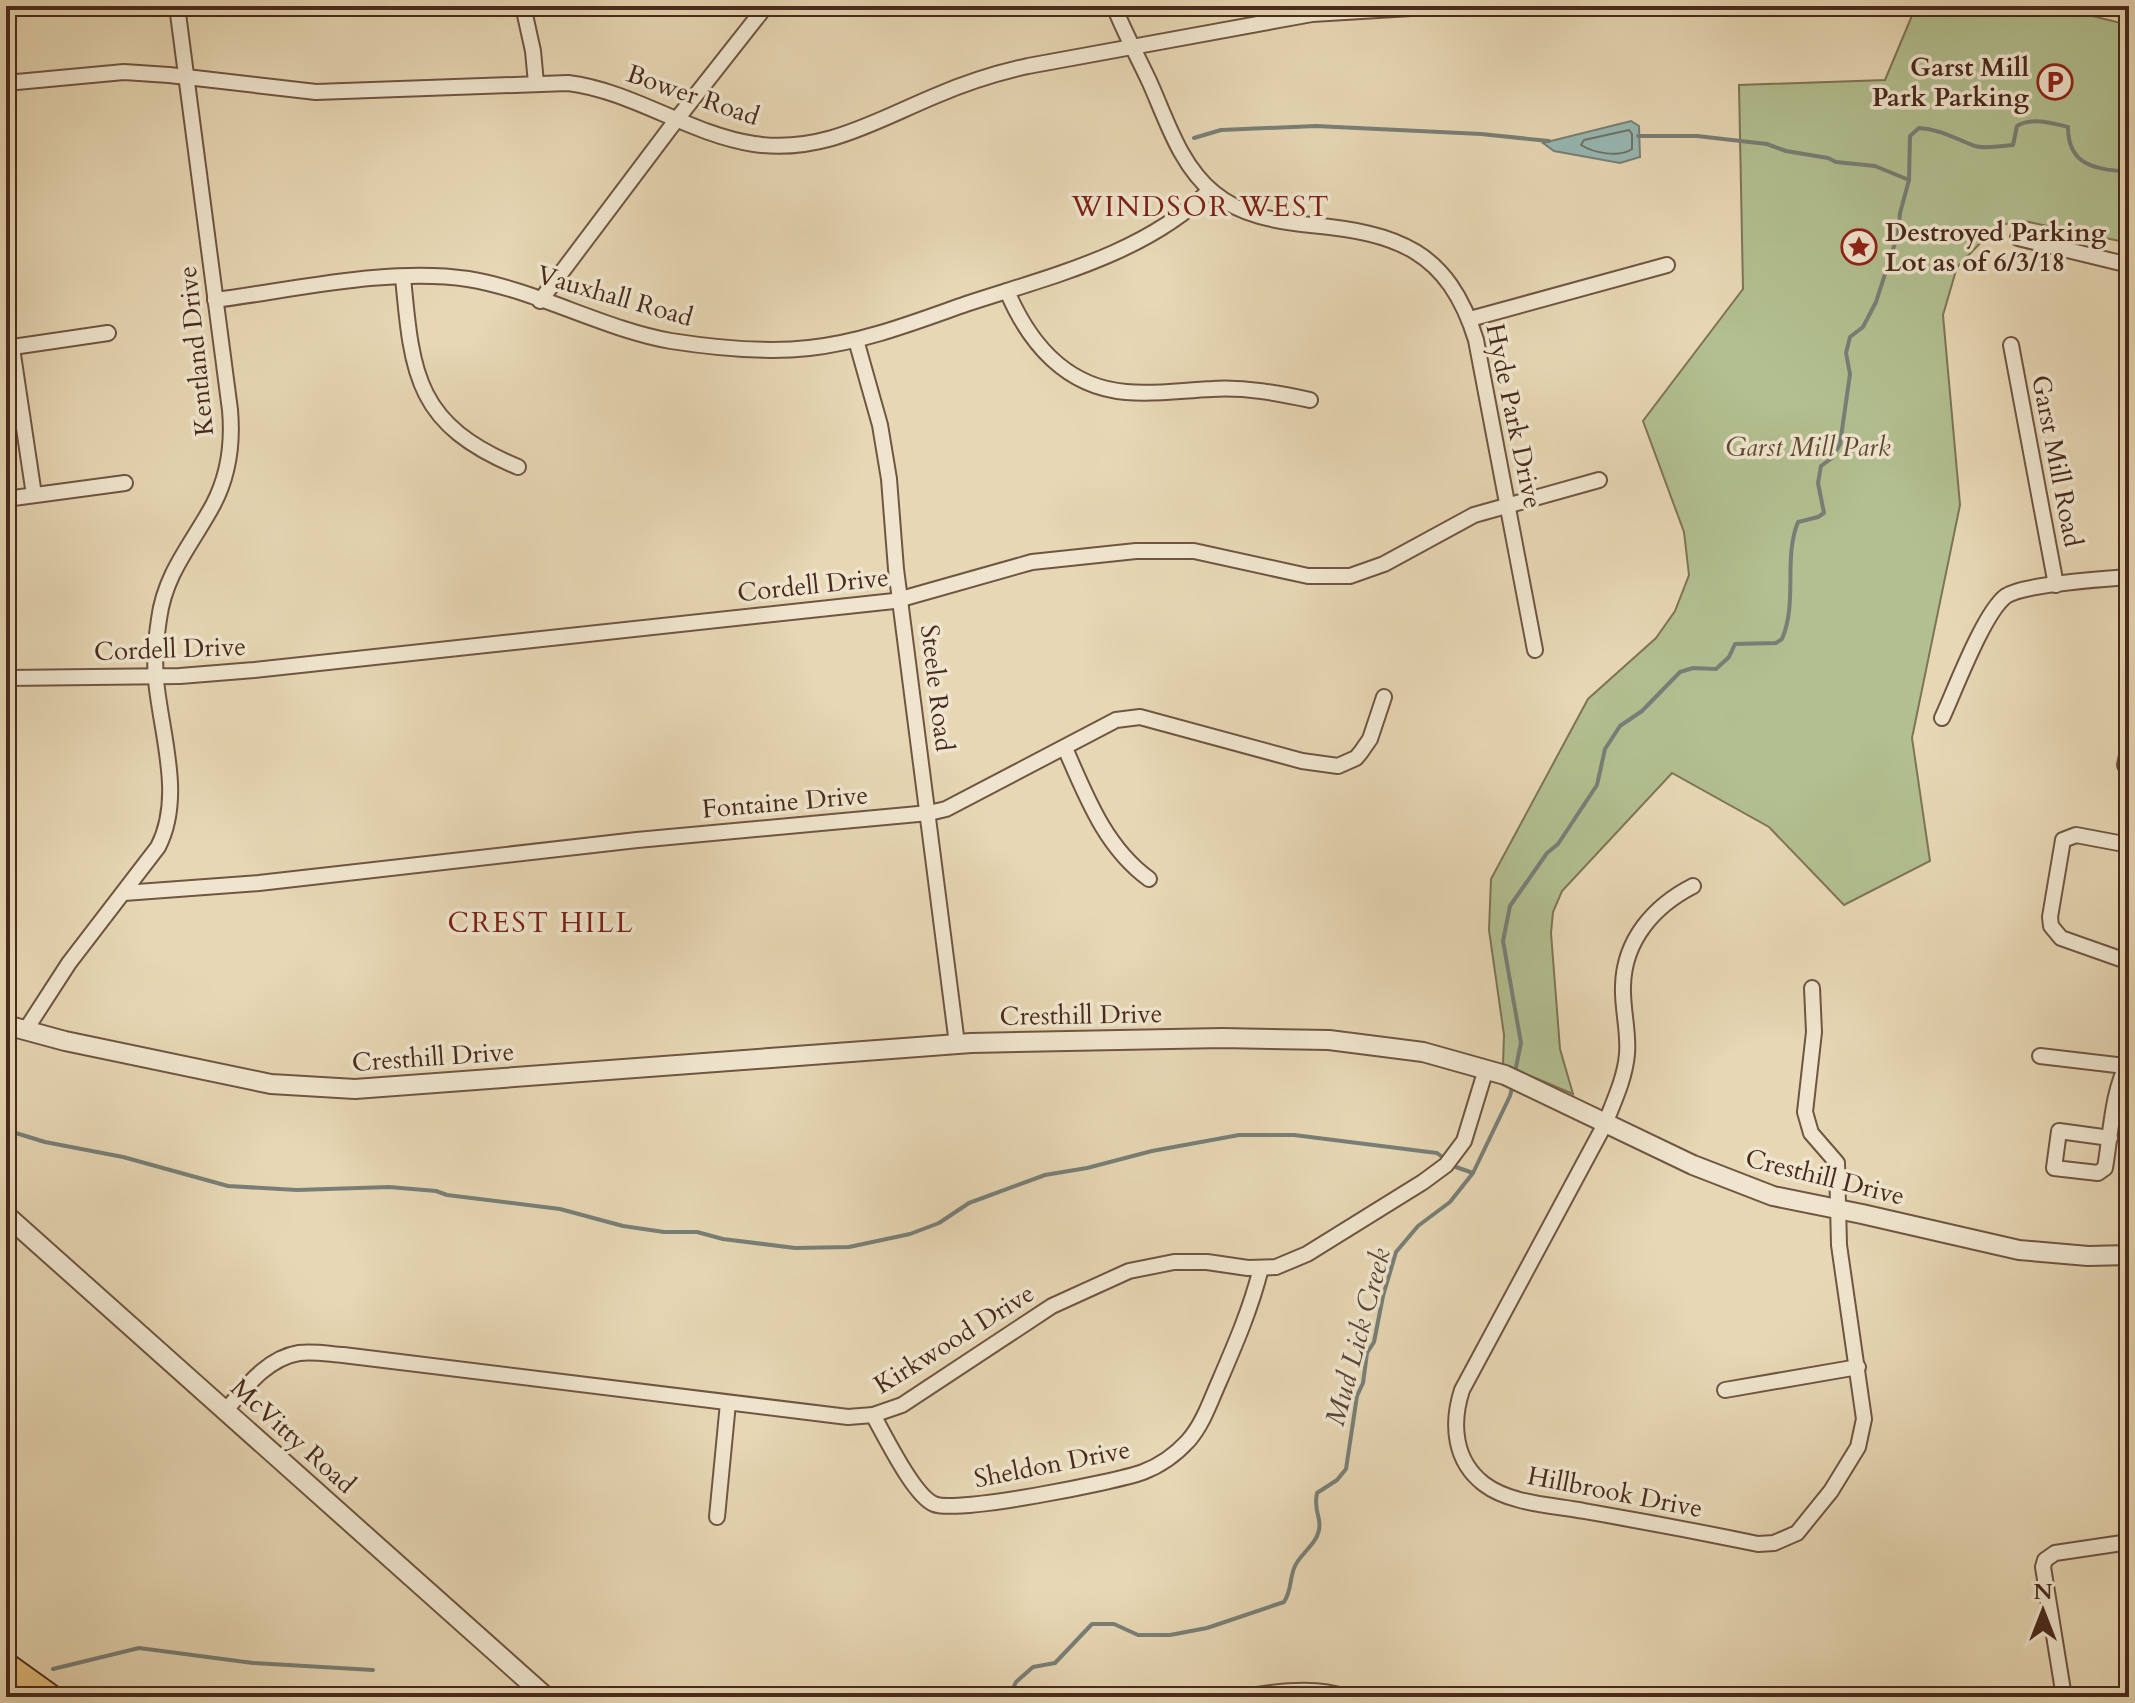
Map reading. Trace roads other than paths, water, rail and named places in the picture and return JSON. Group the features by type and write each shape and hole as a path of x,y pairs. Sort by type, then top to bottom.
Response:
{"main road":[{"path":"6,1664 52,1697"},
{"path":"6,1691 14,1697"}],"street":[{"name":"Kentland Drive","path":"25,1031 69,963 158,847 168,822 169,785 156,676 157,634 165,590 183,552 213,506 231,451 230,410 177,6"},
{"path":"523,6 536,83"},
{"path":"540,301 766,6"},
{"name":"Hyde Park Drive","path":"1114,6 1173,137 1210,190 1260,217 1357,229 1399,242 1437,268 1459,296 1476,340 1535,650"},
{"name":"Bower Road","path":"6,83 124,72 316,92 568,83 605,90 677,119 750,143 788,146 812,144 850,134 996,73 1312,14 1444,6"},
{"name":"Vauxhall Road","path":"215,300 403,277 469,279 666,340 705,346 782,349 856,340 1007,291 1139,242 1185,212 1210,190"},
{"path":"2018,238 2129,265"},
{"path":"1470,319 1667,265"},
{"path":"403,277 414,362 430,404 443,421 465,439 518,467"},
{"path":"1007,291 1016,312 1038,346 1067,372 1097,387 1127,392 1246,389 1310,400"},
{"path":"34,495 9,348 108,333"},
{"name":"Steele Road","path":"856,340 880,425 957,1044"},
{"name":"Garst Mill Road","path":"2011,345 2056,585"},
{"name":"Cordell Drive","path":"6,678 156,676 254,670 901,600 1032,562 1136,551 1194,551 1308,576 1350,576 1384,564 1474,515 1599,480"},
{"path":"6,499 125,483"},
{"name":"Garst Mill Road","path":"1942,718 1998,603 2015,591 2129,577"},
{"name":"Fontaine Drive","path":"124,893 259,883 651,838 929,813 946,809 1116,720 1140,717 1302,761 1338,766 1356,758 1370,739 1384,697"},
{"path":"2129,746 2125,765 2129,773"},
{"path":"1065,748 1113,844 1149,879"},
{"path":"2129,845 2076,835 2063,840 2050,917 2051,926 2061,938 2129,962"},
{"name":"Hillbrook Drive","path":"1693,886 1670,899 1649,918 1630,949 1623,986 1627,1054 1616,1097 1605,1124 1462,1390 1455,1417 1457,1442 1466,1463 1482,1483 1531,1502 1758,1544 1786,1539 1797,1533 1822,1502 1858,1447 1864,1419 1839,1245 1837,1163 1811,1133 1805,1112 1814,1032 1812,988"},
{"name":"Cresthill Drive","path":"6,1025 271,1084 355,1089 957,1044 1284,1038 1329,1040 1411,1050 1486,1069 1514,1079 1742,1186 1773,1196 2019,1250 2076,1256 2129,1255"},
{"path":"2040,1056 2127,1063 2118,1089 2110,1138"},
{"name":"Kirkwood Drive","path":"226,1410 245,1388 275,1362 286,1356 309,1353 848,1417 888,1411 912,1399 1052,1306 1129,1271 1174,1262 1276,1267 1307,1254 1446,1165 1464,1141 1486,1069"},
{"name":"McVitty Road","path":"6,1215 546,1697"},
{"name":"Sheldon Drive","path":"873,1415 920,1494 941,1507 1009,1499 1145,1471 1176,1452 1199,1426 1254,1296 1261,1268"},
{"path":"1725,1390 1858,1367"},
{"path":"717,1517 728,1403"},
{"path":"2064,1697 2043,1567 2045,1560 2055,1553 2129,1542"},
{"path":"1244,1697 1271,1692 1325,1693 1344,1697"}],"water":[{"path":"1631,121 1639,126 1640,157 1620,163 1554,151 1543,143"}],"waterway":[{"name":"Mud Lick Creek","path":"1515,1072 1521,1043 1503,941 1510,906 1547,853 1558,844 1597,785 1605,749 1620,726 1642,711 1680,672 1693,668 1716,669 1729,657 1735,644 1776,643 1782,639 1789,610 1794,536 1798,522 1824,513 1818,483 1821,466 1832,458 1840,444 1850,374 1846,353 1850,337 1863,327 1876,302 1898,234 1909,180 1910,136 1919,128 1941,132 1975,146 1999,147 2013,145 2017,126 2023,123 2049,123 2068,127 2073,150 2086,163 2129,172"},
{"path":"1194,138 1221,130 1316,126 1481,134 1549,141"},
{"path":"1638,136 1697,136 1767,144 1836,162 1875,166 1909,180"},
{"name":"Mud Lick Creek","path":"1009,1697 1016,1682 1033,1667 1055,1663 1092,1624 1114,1624 1138,1635 1170,1635 1207,1628 1284,1602 1295,1566 1319,1530 1317,1493 1337,1480 1346,1469 1357,1396 1396,1252 1418,1226 1450,1202 1473,1173 1513,1084"},
{"path":"6,1130 45,1142 123,1157 228,1186 297,1190 389,1187 436,1191 560,1209 623,1226 664,1232 697,1232 723,1239 795,1248 849,1247 910,1234 939,1223 969,1203 1045,1175 1239,1135 1294,1135 1437,1153 1441,1156"},
{"path":"1456,1167 1473,1173"},
{"path":"53,1669 139,1648 253,1663 373,1670"}],"place":[{"name":"Garst Mill Park Parking","path":"2055,82"},
{"name":"Destroyed Parking Lot as of 6/3/18","path":"1859,247"}],"district":[{"name":"WINDSOR WEST","path":"1201,207"},
{"name":"CREST HILL","path":"541,923"}],"park label":[{"name":"Garst Mill Park","path":"1808,447"}]}
